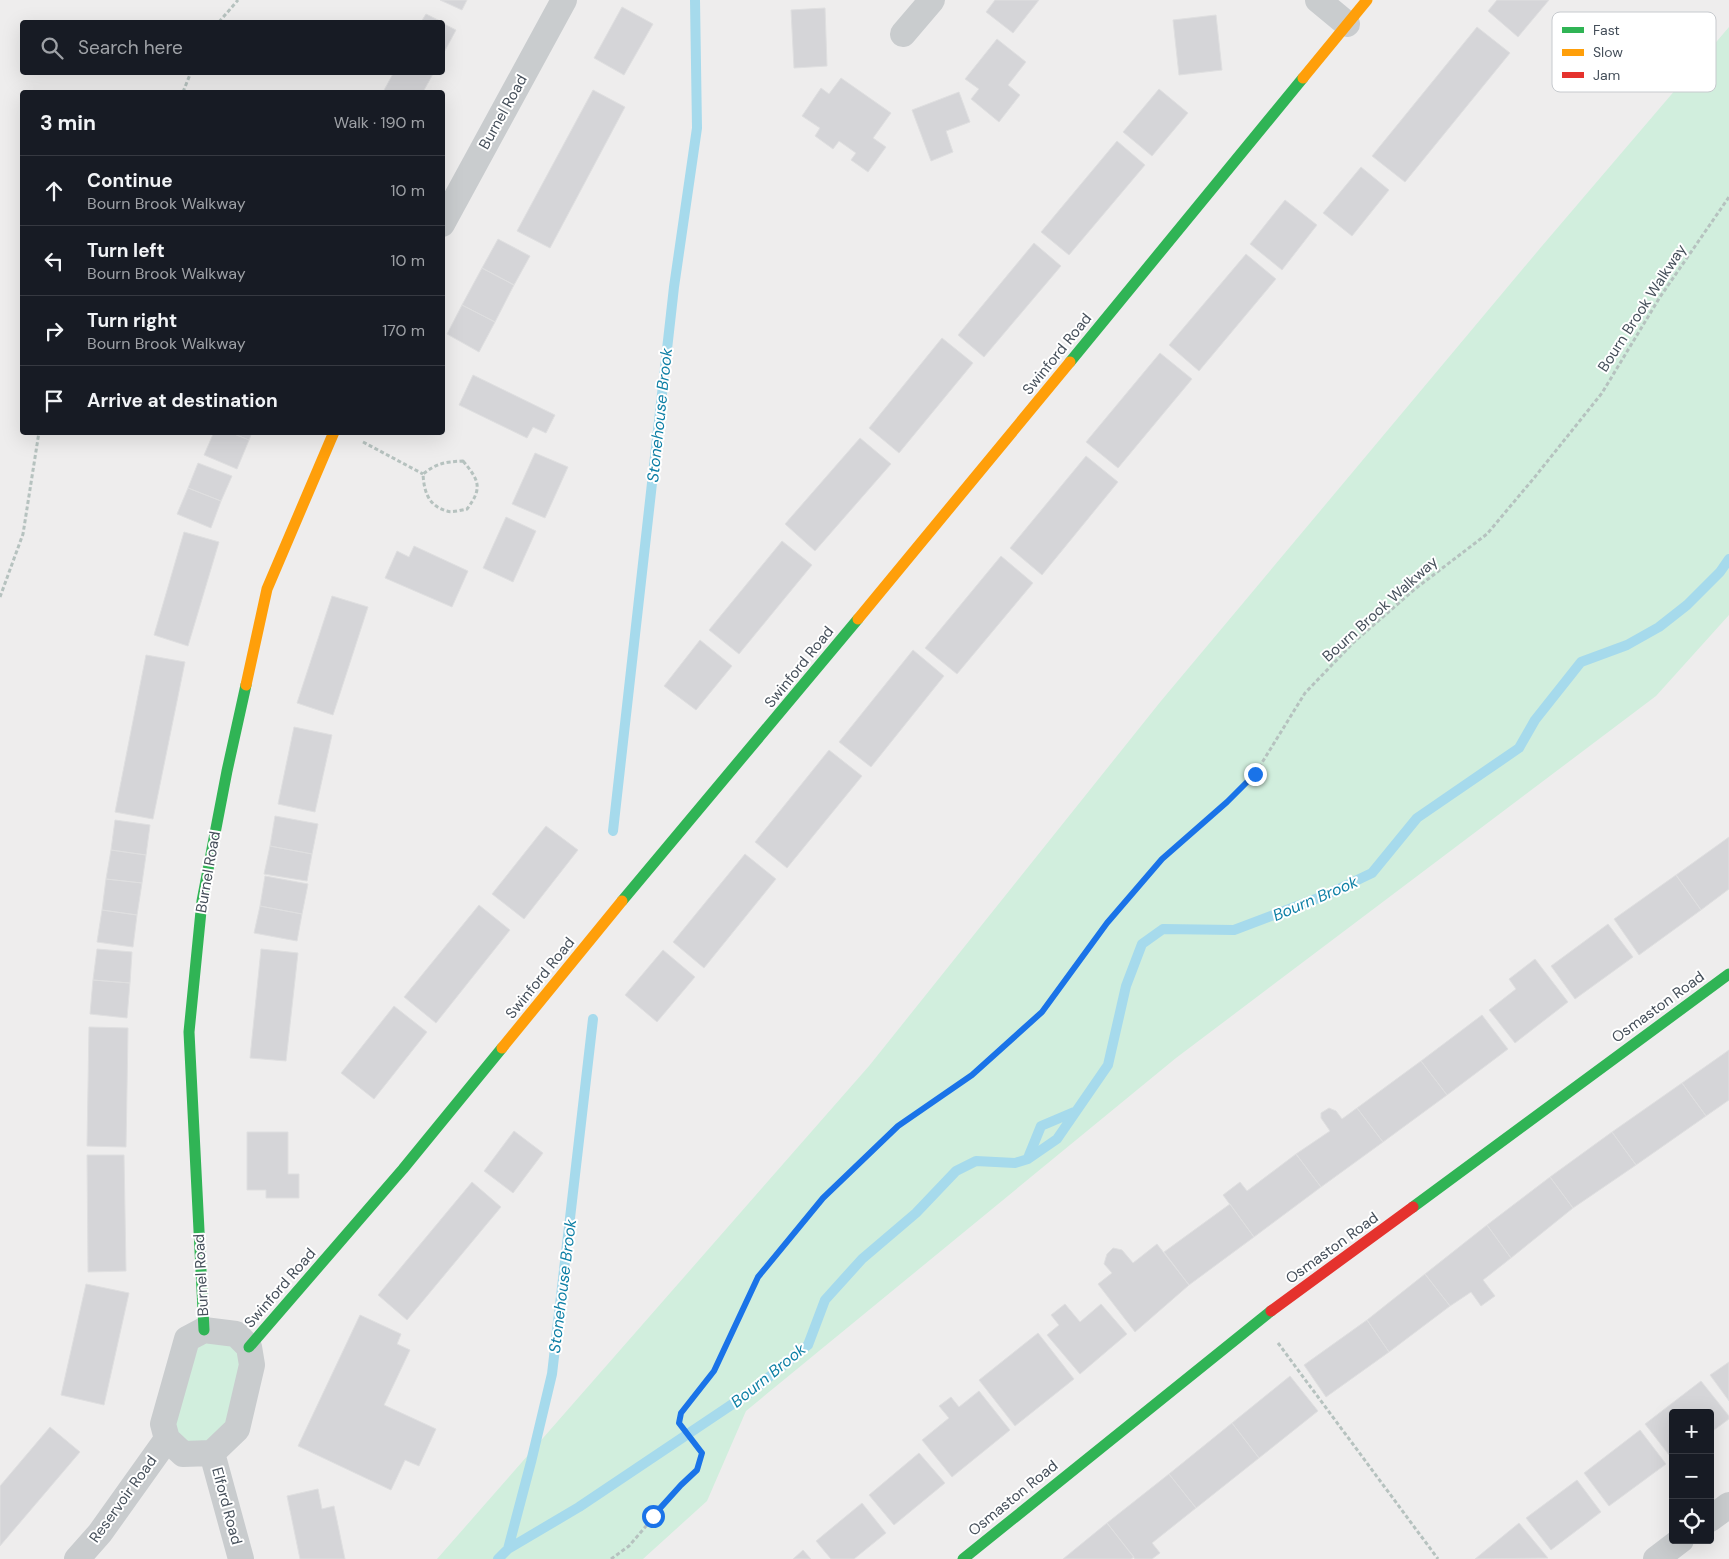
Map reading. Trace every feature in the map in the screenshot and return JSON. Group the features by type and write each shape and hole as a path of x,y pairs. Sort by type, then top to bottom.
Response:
{"street":[{"name":"Burnel Road","path":"445,218 564,0"},
{"path":"904,34 932,0"},
{"path":"1318,0 1347,24"},
{"name":"Swinford Road","path":"249,1347 403,1169 1367,0"},
{"name":"Burnel Road","path":"204,1330 189,1032 202,901 227,771 267,589 333,435"},
{"name":"Osmaston Road","path":"963,1559 1260,1319 1729,974"},
{"path":"204,1330 236,1334 249,1347 252,1365 238,1429 212,1453 183,1454 167,1439 163,1424 187,1339 204,1330"},
{"name":"Reservoir Road","path":"77,1559 100,1533 167,1439"},
{"name":"Elford Road","path":"212,1453 241,1559"},
{"path":"1714,1515 1729,1504"},
{"path":"1656,1559 1676,1544"}],"path":[{"path":"221,20 238,0"},
{"path":"183,90 190,75"},
{"name":"Bourn Brook Walkway","path":"610,1559 629,1546 681,1485 697,1470 702,1453 679,1423 681,1413 714,1371 758,1277 823,1198 898,1126 972,1075 1042,1012 1107,923 1162,859 1227,802 1255,774 1305,693 1354,642 1415,588 1487,534 1602,393 1660,297 1729,197"},
{"path":"0,598 23,534 39,435"},
{"path":"362,442 423,474"},
{"path":"463,461 475,476 477,487 475,498 467,509 448,512 431,504 424,489 423,474 445,462 463,461"},
{"path":"1260,1319 1438,1559"}],"green space":[{"path":"1729,27 1729,615 1656,696 1176,1058 746,1411 707,1501 643,1559 437,1559 869,1066 1161,701 1673,92 1716,92 1716,42"},
{"path":"193,1341 235,1341 248,1364 231,1426 211,1449 171,1435"}],"building":[{"path":"440,0 467,0 462,10"},
{"path":"995,0 1039,0 1013,33 986,12"},
{"path":"1497,0 1549,0 1518,37 1488,11"},
{"path":"622,7 653,24 624,75 594,58"},
{"path":"825,8 827,66 794,68 791,10"},
{"path":"426,14 438,20 422,20"},
{"path":"1216,15 1222,70 1179,75 1173,20"},
{"path":"445,24 456,30 445,50"},
{"path":"1477,27 1510,53 1405,182 1372,156"},
{"path":"997,39 1026,62 1008,85 1020,95 999,122 971,99 979,89 965,79"},
{"path":"392,75 432,75 424,90 384,90"},
{"path":"841,78 891,113 873,138 886,147 868,172 851,160 856,153 839,141 833,149 815,136 820,128 802,116 821,88 829,94"},
{"path":"1159,89 1188,113 1152,156 1123,132"},
{"path":"593,90 625,107 550,248 517,231"},
{"path":"959,92 970,122 946,131 953,152 931,161 912,110"},
{"path":"1117,141 1145,165 1069,255 1041,232"},
{"path":"1361,167 1389,190 1352,236 1323,213"},
{"path":"1285,200 1317,225 1282,270 1250,244"},
{"path":"498,239 530,256 514,285 482,268"},
{"path":"1034,243 1061,266 984,357 958,335"},
{"path":"1246,254 1276,279 1199,371 1169,345"},
{"path":"482,268 514,285 495,322 462,305"},
{"path":"462,305 495,322 479,352 447,334"},
{"path":"942,338 973,363 899,453 869,428"},
{"path":"1160,353 1192,379 1118,468 1086,442"},
{"path":"473,375 555,415 546,433 533,427 527,438 459,405"},
{"path":"213,435 236,435 249,440 237,469 204,455"},
{"path":"236,435 251,435 249,440"},
{"path":"860,438 891,464 815,551 785,524"},
{"path":"535,453 568,467 545,518 512,504"},
{"path":"1086,456 1118,482 1042,575 1010,548"},
{"path":"198,463 232,476 221,501 188,488"},
{"path":"188,488 221,501 211,528 177,514"},
{"path":"506,517 536,531 513,582 483,568"},
{"path":"184,532 219,542 188,646 154,635"},
{"path":"782,541 812,565 739,654 709,630"},
{"path":"414,546 468,571 452,607 385,578 397,551 409,557"},
{"path":"1001,556 1033,583 957,674 925,648"},
{"path":"332,596 368,607 333,715 297,703"},
{"path":"700,640 732,666 696,710 664,686"},
{"path":"913,650 944,676 871,767 839,742"},
{"path":"146,655 185,662 153,819 115,812"},
{"path":"294,727 332,735 315,812 278,804"},
{"path":"829,750 862,776 787,868 755,842"},
{"path":"275,816 318,824 312,854 270,846"},
{"path":"115,820 150,825 146,855 111,850"},
{"path":"546,826 578,850 524,919 492,894"},
{"path":"1729,837 1729,889 1701,910 1676,875"},
{"path":"270,846 312,854 307,881 264,874"},
{"path":"111,850 146,855 142,883 106,879"},
{"path":"745,854 776,879 704,968 673,942"},
{"path":"1676,875 1701,910 1639,955 1614,919"},
{"path":"265,876 308,884 302,914 260,906"},
{"path":"106,879 142,883 137,915 102,910"},
{"path":"479,905 510,930 436,1023 404,997"},
{"path":"260,906 302,914 297,941 254,933"},
{"path":"102,910 137,915 133,947 97,942"},
{"path":"1608,924 1633,957 1575,999 1551,966"},
{"path":"97,949 132,952 130,983 93,980"},
{"path":"261,949 298,953 286,1061 250,1058"},
{"path":"663,950 695,977 657,1022 625,995"},
{"path":"1535,959 1568,1002 1515,1043 1489,1010 1516,989 1509,979"},
{"path":"93,980 130,983 127,1018 90,1014"},
{"path":"394,1006 427,1032 374,1099 341,1073"},
{"path":"1482,1015 1508,1049 1447,1095 1421,1061"},
{"path":"89,1027 128,1028 126,1147 87,1146"},
{"path":"1729,1050 1729,1100 1706,1116 1682,1083"},
{"path":"1421,1061 1447,1095 1383,1142 1357,1108"},
{"path":"1682,1083 1706,1116 1636,1165 1612,1132"},
{"path":"1329,1108 1336,1111 1342,1119 1357,1108 1383,1142 1321,1187 1296,1154 1330,1131 1321,1118 1321,1113"},
{"path":"514,1131 543,1153 513,1193 484,1171"},
{"path":"247,1132 288,1132 288,1174 299,1174 299,1198 266,1198 266,1190 247,1190"},
{"path":"1612,1132 1636,1165 1573,1208 1550,1177"},
{"path":"1296,1154 1321,1187 1254,1237 1223,1195 1240,1182 1247,1191"},
{"path":"87,1155 124,1155 126,1271 88,1272"},
{"path":"1550,1177 1573,1208 1511,1258 1487,1225"},
{"path":"472,1182 501,1207 407,1320 378,1295"},
{"path":"1230,1204 1254,1237 1189,1285 1164,1252"},
{"path":"1487,1225 1511,1258 1483,1280 1495,1296 1481,1306 1471,1292 1450,1306 1425,1274"},
{"path":"1157,1244 1189,1285 1135,1332 1098,1284 1112,1273 1104,1264 1107,1254 1113,1248 1122,1250 1133,1263"},
{"path":"1425,1274 1450,1306 1389,1352 1367,1320"},
{"path":"86,1284 129,1293 104,1405 61,1395"},
{"path":"1065,1304 1080,1322 1101,1304 1127,1334 1080,1374 1047,1335 1059,1325 1051,1315"},
{"path":"360,1315 401,1334 397,1344 410,1350 384,1405 436,1429 419,1466 405,1460 391,1490 298,1446"},
{"path":"1367,1320 1389,1352 1326,1397 1304,1365"},
{"path":"1038,1333 1074,1379 1015,1426 979,1380"},
{"path":"1729,1362 1729,1401 1710,1375"},
{"path":"1290,1376 1318,1411 1259,1458 1232,1423"},
{"path":"1701,1381 1729,1416 1729,1419 1714,1430 1714,1409 1669,1409 1669,1455 1645,1424"},
{"path":"979,1391 1010,1430 952,1477 922,1440 949,1418 939,1406 951,1397 959,1407"},
{"path":"1232,1423 1259,1458 1196,1508 1169,1474"},
{"path":"50,1427 80,1452 0,1546 0,1486"},
{"path":"1640,1430 1666,1464 1609,1506 1584,1473"},
{"path":"919,1453 945,1483 894,1525 869,1495"},
{"path":"1169,1474 1196,1508 1152,1543 1160,1553 1152,1559 1135,1559 1107,1523"},
{"path":"1577,1480 1601,1512 1551,1550 1526,1518"},
{"path":"318,1489 322,1509 334,1506 345,1559 300,1559 287,1496"},
{"path":"862,1503 886,1533 854,1559 831,1559 816,1541"},
{"path":"1107,1523 1134,1557 1131,1559 1063,1559"},
{"path":"1519,1523 1548,1558 1475,1559"},
{"path":"803,1550 811,1559 793,1559"}],"waterway":[{"name":"Stonehouse Brook","path":"613,831 674,287 697,128 695,0"},
{"name":"Bourn Brook","path":"498,1559 508,1549 579,1507 752,1391 808,1345 825,1300 862,1259 916,1213 956,1171 976,1161 1015,1163 1028,1159 1057,1139 1108,1065 1126,986 1142,944 1163,929 1234,930 1326,895 1372,873 1417,818 1519,748 1535,720 1581,662 1627,645 1659,627 1687,605 1720,572 1729,559"},
{"name":"Stonehouse Brook","path":"508,1549 552,1374 593,1019"},
{"name":"Bourn Brook","path":"1028,1158 1041,1126 1074,1112"}],"traffic: fast":[{"path":"1070,362 1303,78"},
{"path":"622,901 858,619"},
{"path":"204,1330 189,1032 202,901 246,685"},
{"path":"1413,1207 1729,974"},
{"path":"249,1347 403,1169 502,1048"},
{"path":"963,1559 1271,1311"}],"traffic: slow":[{"path":"1303,78 1367,0"},
{"path":"858,619 1070,362"},
{"path":"246,685 267,589 333,435"},
{"path":"502,1048 622,901"}],"traffic: jam":[{"path":"1271,1311 1413,1207"}],"route":[{"path":"653,1516 697,1470 702,1453 679,1423 681,1413 714,1371 758,1277 823,1198 898,1126 972,1075 1042,1012 1107,923 1162,859 1227,802 1255,774"}]}
